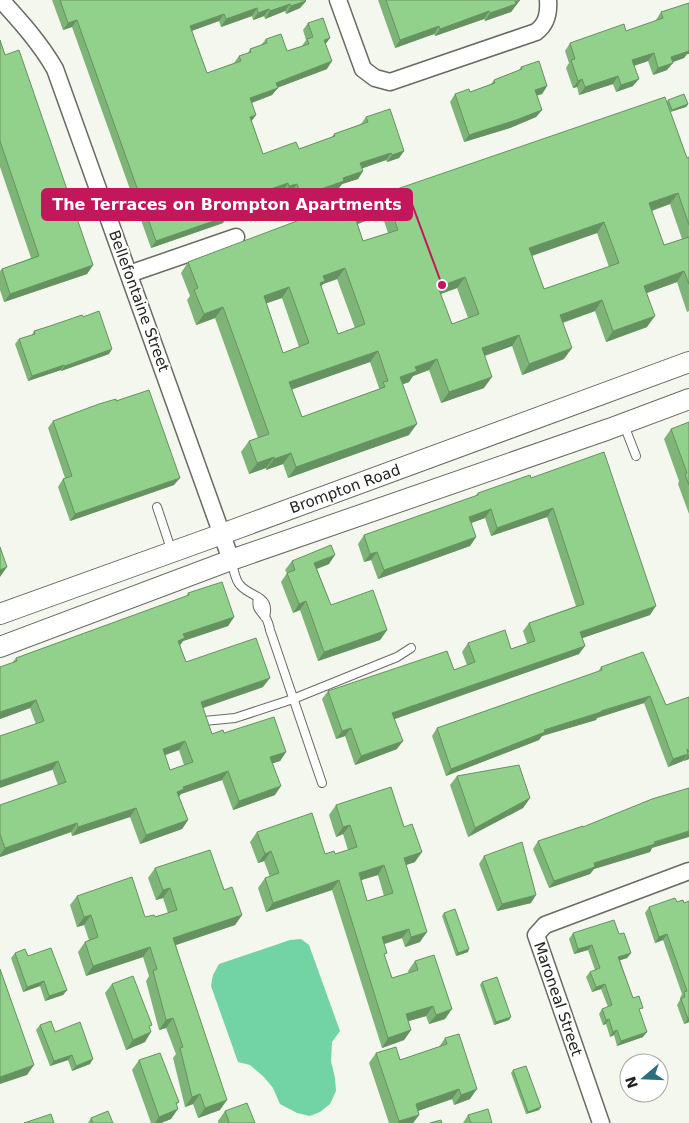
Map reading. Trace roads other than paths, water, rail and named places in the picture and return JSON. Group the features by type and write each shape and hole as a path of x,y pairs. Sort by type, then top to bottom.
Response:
{"street":[{"name":"Bellefontaine Street","path":"1,0 26,26 44,49 55,69 231,560"},
{"path":"338,0 360,63 368,74 390,82 536,32 541,29 548,15 548,0"},
{"path":"129,274 236,237"},
{"name":"Brompton Road","path":"0,614 689,362"},
{"name":"Brompton Road","path":"0,648 231,560 624,424 689,399"},
{"path":"528,422 540,453"},
{"name":"Maroneal Street","path":"601,1123 536,935 545,925 689,872"}],"lane":[{"path":"624,424 636,456"},
{"path":"157,507 172,552"},
{"path":"231,560 239,585 258,598 257,604 260,614 265,617 322,783"},
{"path":"204,721 235,718 293,699 397,657 411,648"}],"place":[{"name":"The Terraces on Brompton Apartments","path":"442,285"}]}
